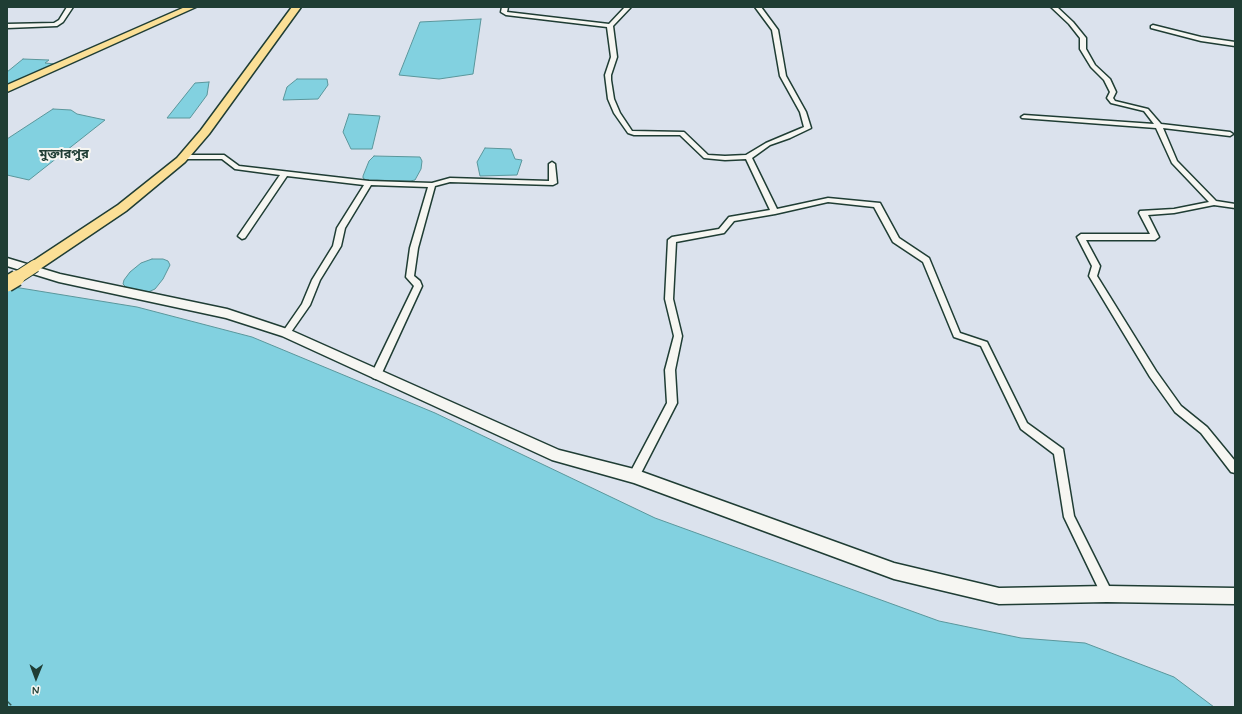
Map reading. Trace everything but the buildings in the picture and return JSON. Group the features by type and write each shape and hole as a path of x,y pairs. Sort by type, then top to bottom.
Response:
{"main road":[{"path":"7,89 192,7"},
{"path":"7,284 122,208 181,160 205,132 297,7"}],"street":[{"path":"7,26 54,25 64,18 70,7"},
{"path":"505,7 504,12 506,13 610,26"},
{"path":"610,26 628,7"},
{"path":"610,26 614,56 608,76 611,99 617,113 630,132 682,133 706,157 748,157 768,144 808,128 803,112 783,76 775,30 758,7"},
{"path":"1054,7 1071,23 1082,38 1083,49 1093,66 1107,80 1113,92 1110,98 1112,102 1146,110 1159,126 1174,162 1214,203"},
{"path":"1153,27 1201,39 1235,44"},
{"path":"1024,117 1159,126 1230,134"},
{"path":"181,160 186,157 224,157 237,168 369,183 432,185 450,180 553,183 552,164"},
{"path":"748,157 775,212"},
{"path":"242,236 285,173"},
{"path":"286,333 306,305 316,280 337,246 341,228 369,183"},
{"path":"376,375 418,286 418,283 410,277 414,248 432,185"},
{"path":"634,476 672,403 670,370 678,336 669,299 672,240 721,231 732,219 775,212 828,200 877,205 896,240 926,260 957,335 984,344 1024,426 1059,452 1070,517 1107,594"},
{"path":"1235,206 1214,203 1174,211 1143,213 1155,237 1081,237 1096,266 1093,276 1153,374 1178,409 1204,430 1235,469"},
{"path":"7,262 59,278 227,314 286,333 557,456 634,476 894,571 999,596 1107,594 1235,596"}],"water":[{"path":"481,19 473,74 439,79 399,75 420,22"},
{"path":"23,59 49,60 45,63 56,64 7,86 7,72"},
{"path":"297,79 327,79 328,85 318,99 283,100 287,87"},
{"path":"209,82 207,95 190,118 167,118 195,83"},
{"path":"53,109 71,110 77,114 105,120 29,180 7,175 7,139"},
{"path":"349,114 380,116 372,149 351,149 343,132"},
{"path":"485,148 511,149 515,159 522,160 517,175 480,176 477,162"},
{"path":"374,156 420,157 422,161 421,169 415,180 410,181 366,180 363,176 369,161"},
{"path":"152,259 163,259 168,261 170,265 163,279 155,289 146,293 133,291 123,284 130,272 141,263"},
{"path":"7,282 14,287 137,307 252,337 435,413 655,518 939,621 1021,638 1085,643 1174,677 1214,707 7,707"}],"ferry route":[{"path":"7,701 13,707"}],"district":[{"name":"মুক্তারপুর","path":"64,155"}]}
